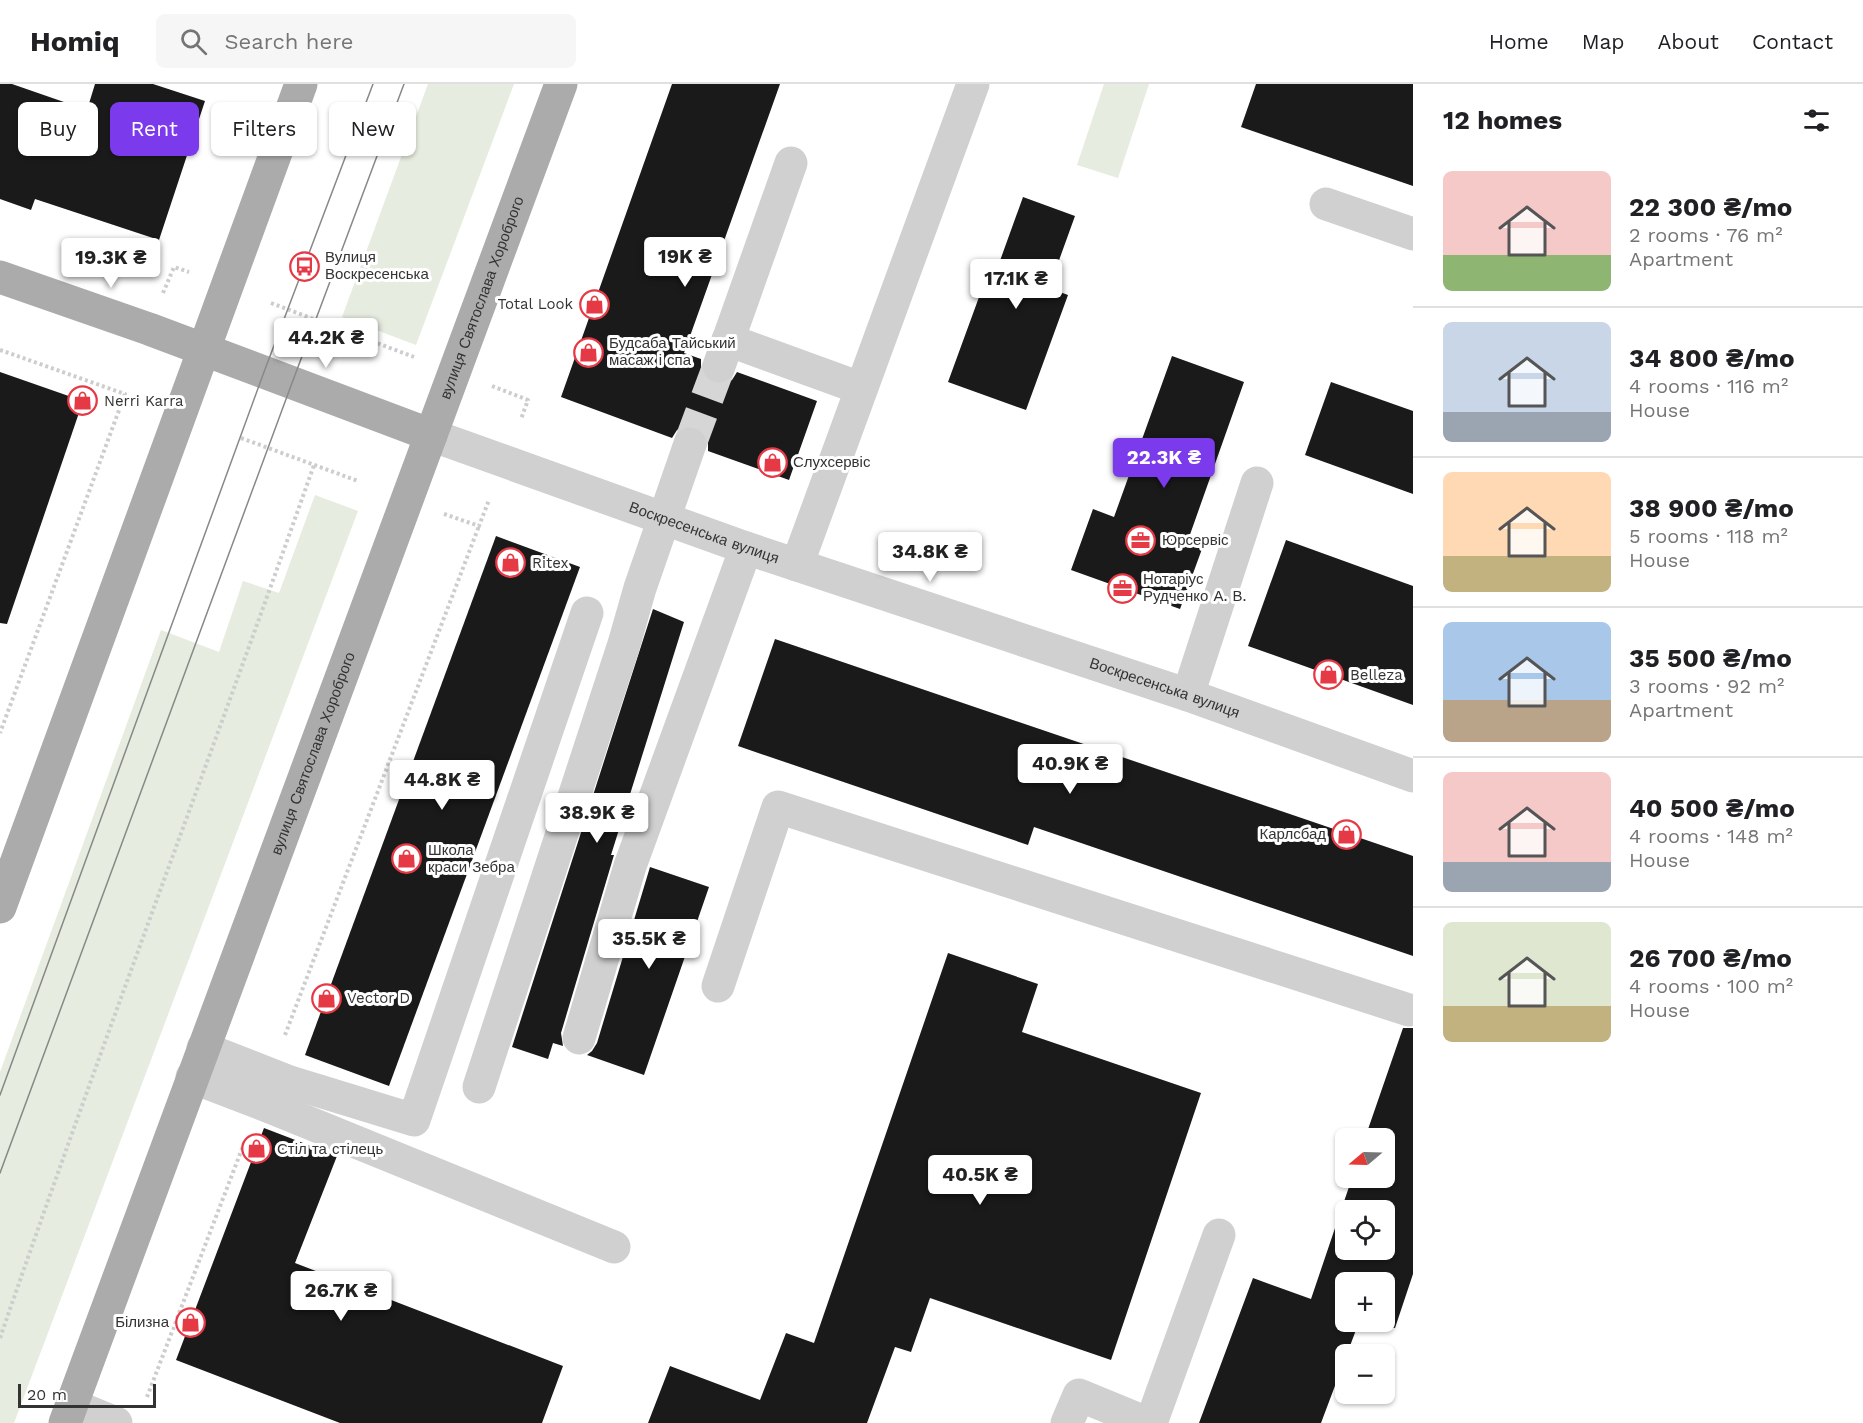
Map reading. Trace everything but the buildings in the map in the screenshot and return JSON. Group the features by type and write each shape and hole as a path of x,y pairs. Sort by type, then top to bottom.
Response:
{"main road":[{"path":"1,903 301,84"},
{"name":"вулиця Святослава Хороброго","path":"68,1414 561,84"},
{"name":"Воскресенська вулиця","path":"0,277 205,350 431,435"}],"street":[{"path":"797,566 860,388 973,84"},
{"path":"791,164 723,353 860,388"},
{"path":"1326,204 1413,234"},
{"name":"Воскресенська вулиця","path":"431,435 664,520 1188,695 1413,776"},
{"path":"479,1087 640,588 690,444"},
{"path":"1188,695 1257,483"},
{"path":"579,1038 630,866 746,548"},
{"path":"265,1088 290,1082 414,1120 587,614"},
{"path":"718,986 778,807 1409,1010"},
{"path":"198,1063 265,1088 614,1247"},
{"path":"1067,1423 1079,1395 1149,1423 1219,1235"},
{"path":"68,1414 116,1423"}],"path":[{"path":"162,296 174,267 192,273"},
{"path":"271,303 414,357"},
{"path":"0,350 125,394 0,733"},
{"path":"485,384 528,400 521,419"},
{"path":"241,438 358,481"},
{"path":"0,1338 45,1207 235,690 314,465"},
{"path":"145,1403 489,500"},
{"path":"440,513 479,526"},
{"path":"0,709 8,712"}],"shaded area":[{"path":"428,84 514,84 416,345 342,317 401,156 416,156 416,117"},
{"path":"1104,84 1149,84 1118,178 1077,165"},
{"path":"315,495 358,511 14,1423 0,1423 0,1072 161,630 219,652 243,581 279,593"}],"tunnel":[{"path":"690,444 719,366"}],"tram line":[{"path":"0,1095 264,372 373,84"},
{"path":"0,1173 404,84"}],"place":[{"name":"Вулиця Воскресенська","path":"304,266"},
{"name":"Total Look","path":"594,304"},
{"name":"Будсаба Тайський масаж і спа","path":"588,352"},
{"name":"Nerri Karra","path":"83,401"},
{"name":"Слухсервіс","path":"772,462"},
{"name":"Юрсервіс","path":"1141,540"},
{"name":"Ritex","path":"511,563"},
{"name":"Нотаріус Рудченко А. В.","path":"1122,588"},
{"name":"Belleza","path":"1329,675"},
{"name":"Карлсбад","path":"1347,834"},
{"name":"Школа краси Зебра","path":"407,859"},
{"name":"Vector D","path":"326,998"},
{"name":"Стіл та стілець","path":"256,1149"},
{"name":"Білизна","path":"190,1322"}]}
